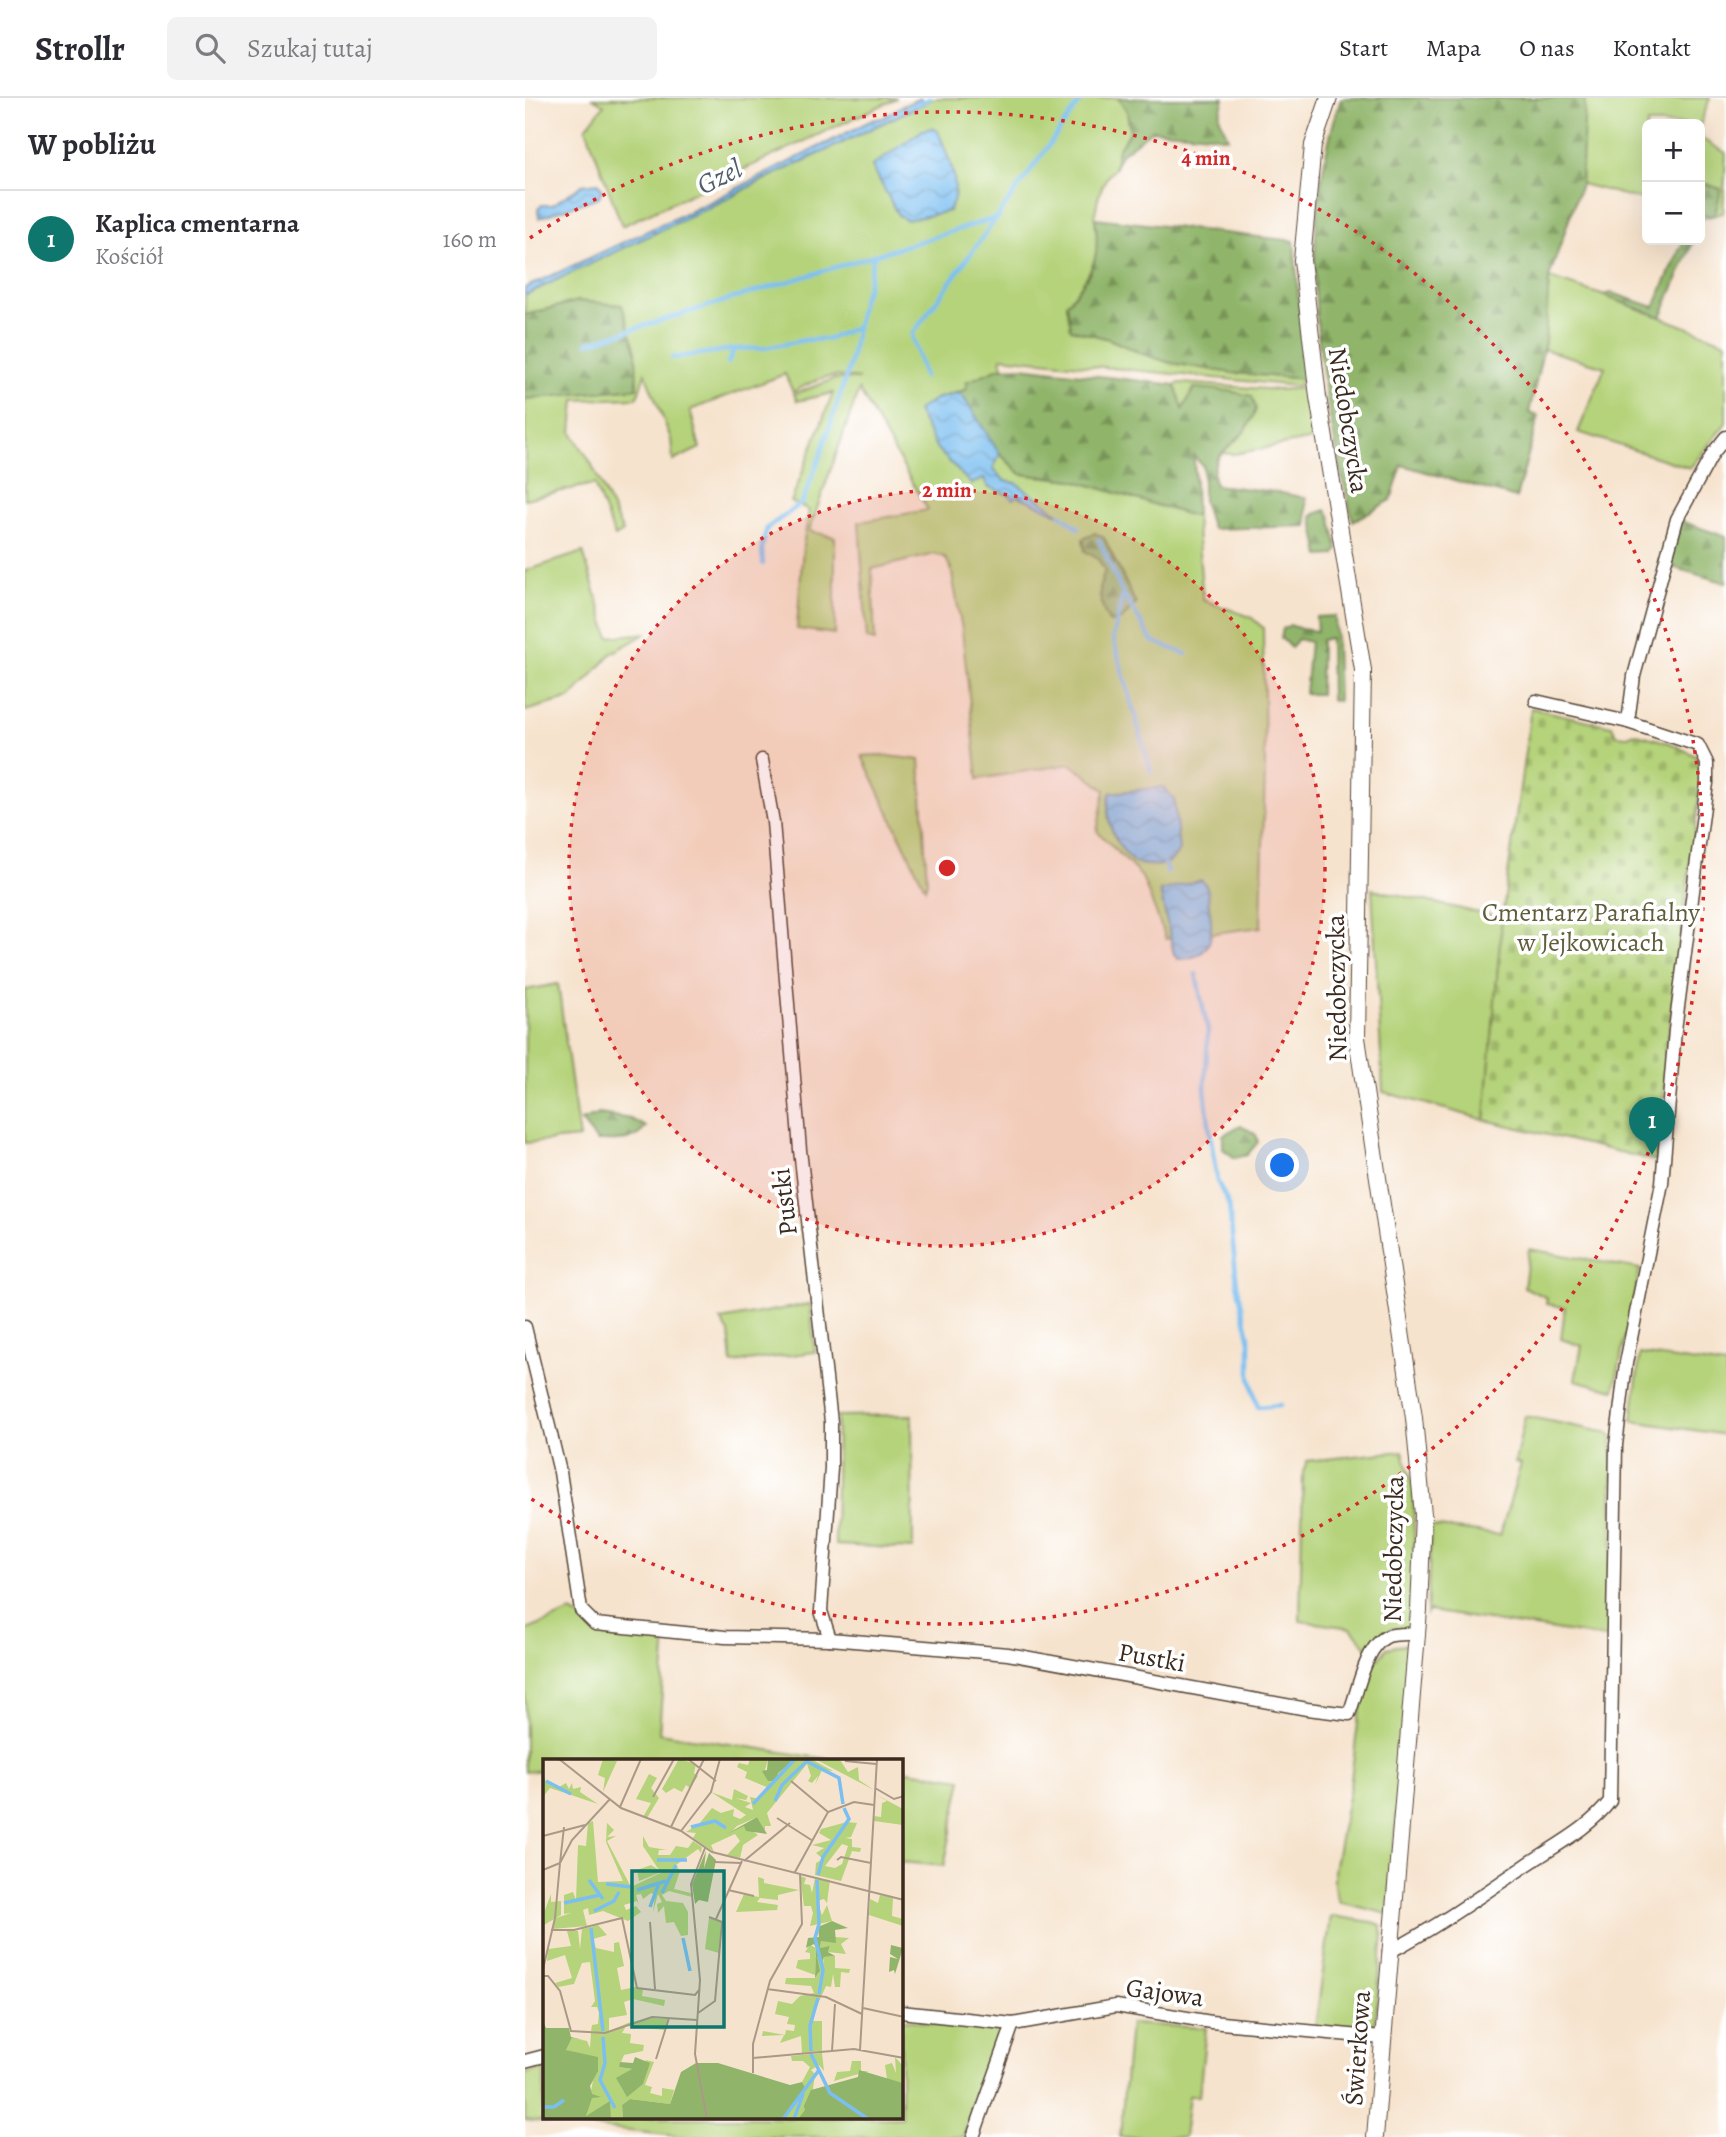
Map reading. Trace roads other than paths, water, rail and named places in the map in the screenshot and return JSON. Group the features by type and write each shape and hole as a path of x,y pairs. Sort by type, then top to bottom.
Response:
{"street":[{"name":"Niedobczycka","path":"1329,98 1313,145 1302,260 1318,397 1363,670 1357,1038 1414,1418 1423,1515 1416,1634 1388,1957"},
{"path":"1628,722 1634,676 1677,519 1713,453 1726,437"},
{"path":"1388,1957 1561,1842 1599,1815 1610,1801 1616,1445 1626,1363 1662,1183 1675,1030 1707,783 1707,763 1698,745 1628,722 1537,701"},
{"name":"Pustki","path":"762,760 773,822 800,1150 831,1422 831,1468 821,1611 830,1639"},
{"name":"Pustki","path":"525,1327 560,1472 581,1610 595,1624 725,1637 830,1639 1008,1654 1307,1709 1349,1714 1358,1693 1366,1659 1376,1645 1387,1636 1416,1634"},
{"name":"Świerkowa","path":"1375,2137 1388,1957"},
{"name":"Gajowa","path":"903,2012 1013,2024 1116,2006 1211,2022 1382,2038"},
{"path":"973,2137 1013,2024"},
{"path":"525,2061 543,2056"}],"water":[{"path":"920,98 923,104 525,295 525,288 714,200"},
{"path":"932,128 938,131 953,171 953,201 949,211 907,220 898,215 872,166 923,130"},
{"path":"598,183 602,190 599,197 539,218 538,209 542,205 552,205 582,185"},
{"path":"956,394 964,398 1000,454 993,469 1005,481 1016,483 1063,516 1018,496 1013,499 1010,495 988,487 984,479 971,484 937,449 917,411 935,399"},
{"path":"1163,787 1174,799 1179,850 1166,864 1134,863 1121,848 1112,831 1108,813 1110,793"},
{"path":"1201,880 1208,892 1211,926 1209,943 1199,955 1178,959 1174,955 1160,891"}],"waterway":[{"name":"Gzel","path":"917,105 930,98"},
{"path":"924,377 912,335 1083,98"},
{"path":"588,343 999,217"},
{"path":"763,564 762,547 767,528 802,503 821,454 850,364 862,299 874,254"},
{"path":"672,358 828,339 857,327"},
{"path":"728,363 734,349"},
{"path":"1060,514 1079,528"},
{"path":"1099,540 1123,594 1113,638 1151,772"},
{"path":"1124,595 1152,641 1186,654"},
{"path":"1164,864 1167,872"},
{"path":"1196,974 1208,1031 1205,1089 1210,1133 1217,1181 1229,1205 1237,1284 1250,1341 1250,1378 1258,1407 1280,1405"}],"place":[{"name":"Kaplica cmentarna","path":"1652,1155"}],"park label":[{"name":"Cmentarz Parafialny w Jejkowicach","path":"1591,927"}]}
